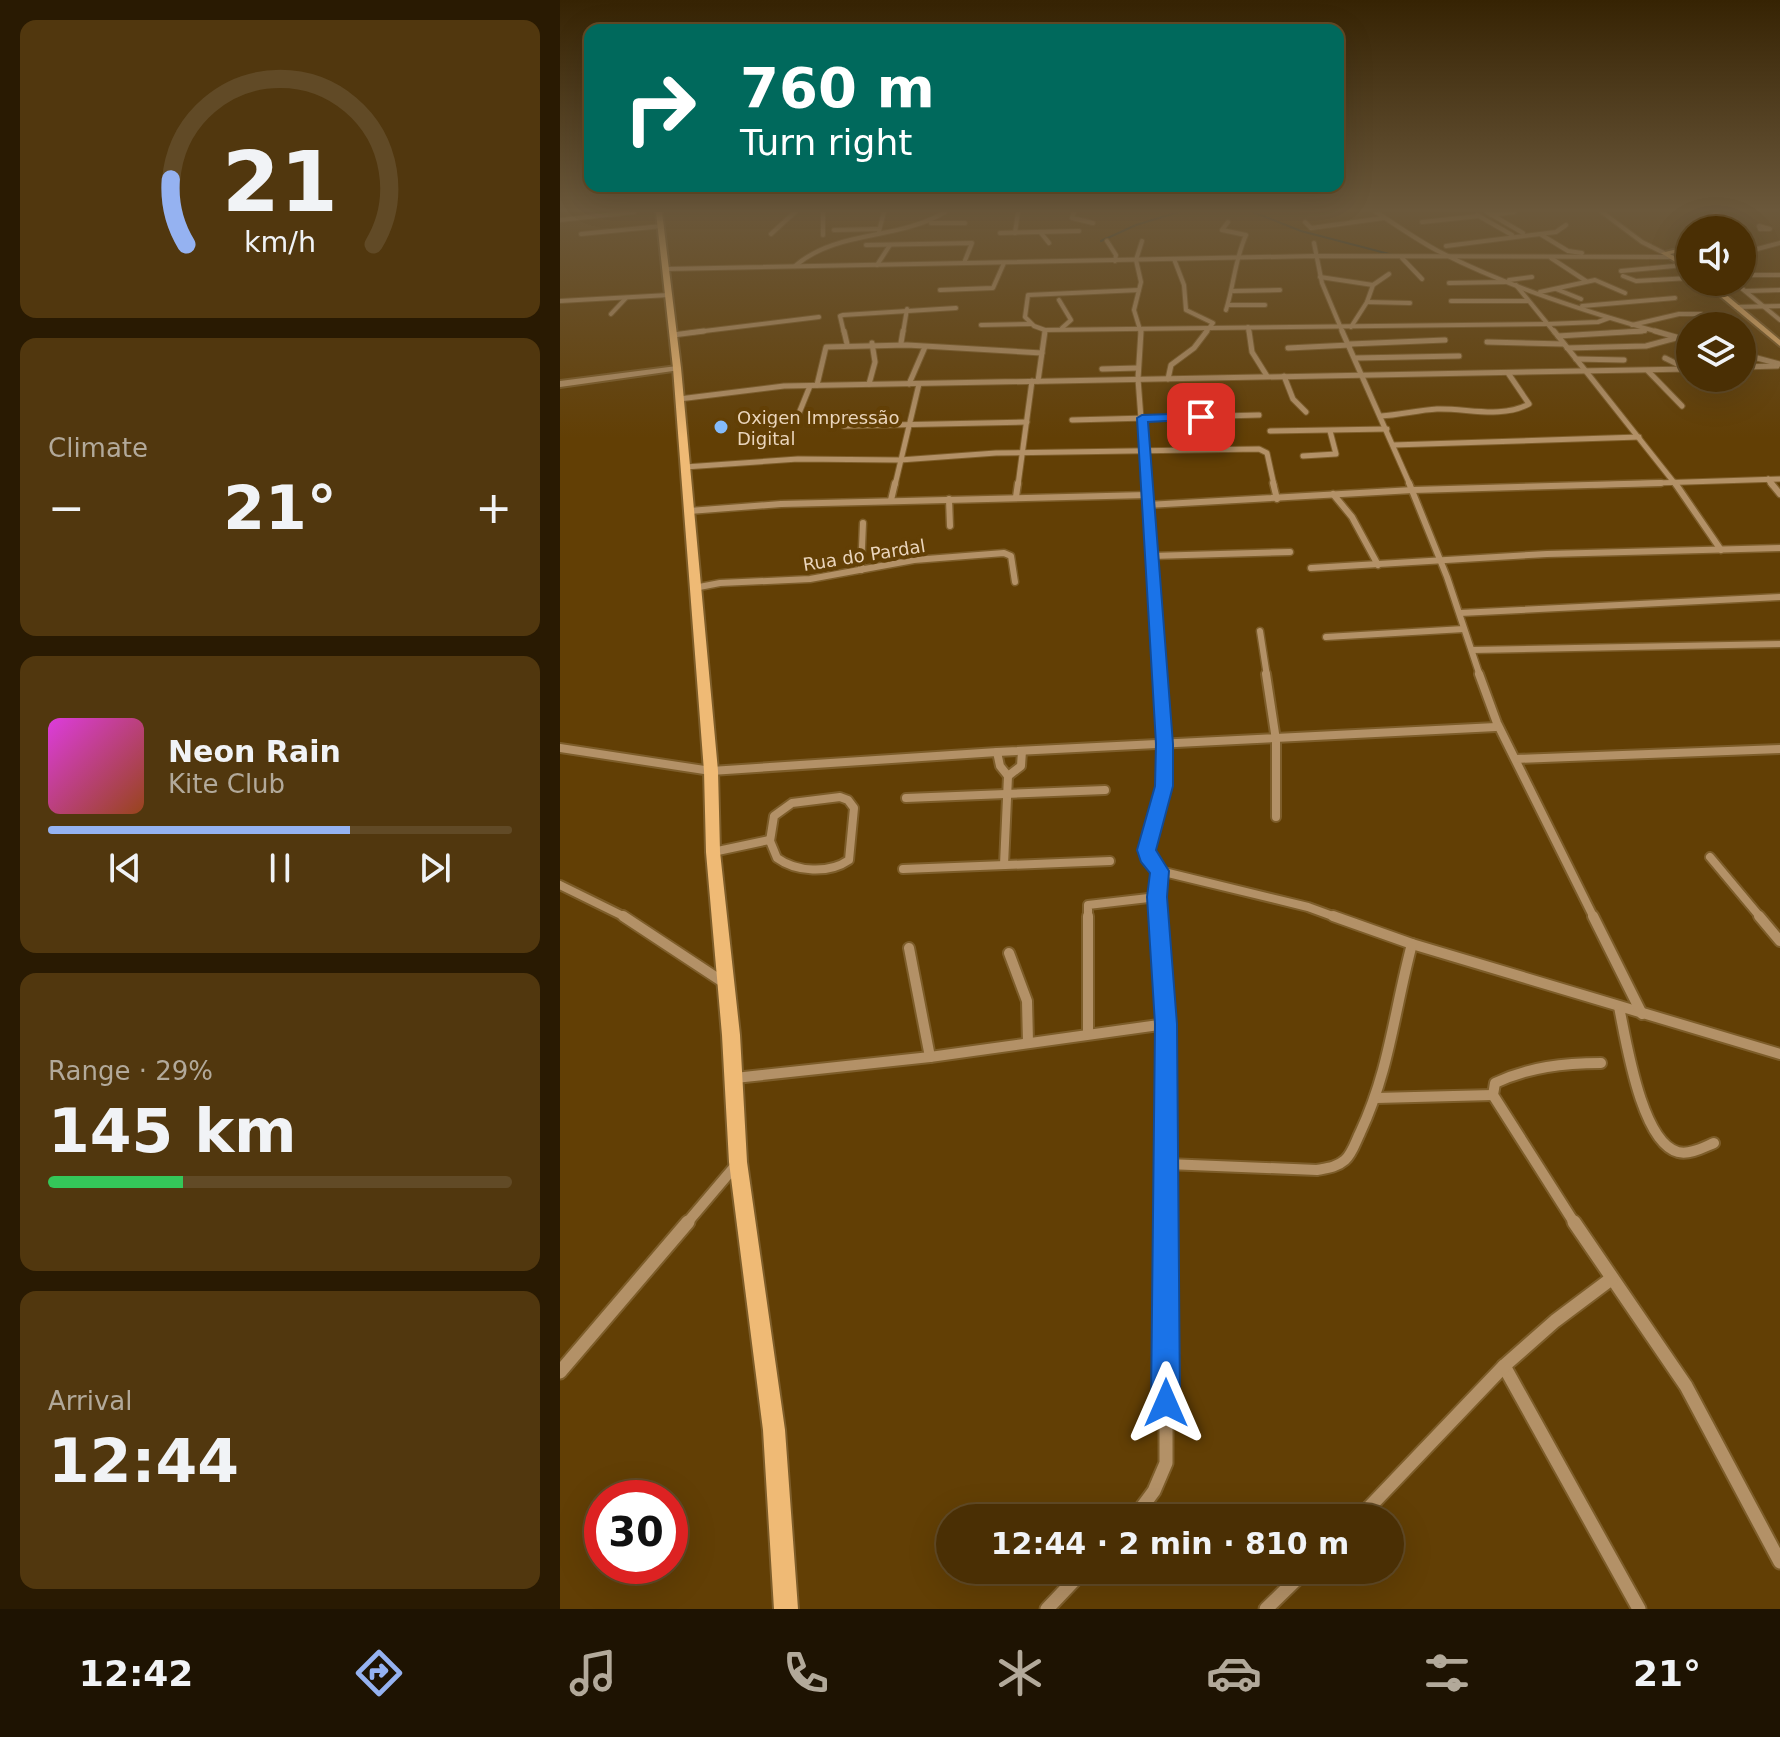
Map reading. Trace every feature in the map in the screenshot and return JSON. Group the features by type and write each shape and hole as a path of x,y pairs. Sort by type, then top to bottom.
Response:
{"main road":[{"path":"668,287 711,771 713,852 734,1078 738,1162 774,1430 786,1609"},
{"path":"1723,296 1780,344"}],"street":[{"path":"940,290 993,287"},
{"path":"1168,379 1171,365 1189,353 1212,321 1186,310 1184,287"},
{"path":"1233,287 1227,307 1265,305"},
{"path":"1324,287 1413,490 1460,613 1496,727 1516,759 1642,1014"},
{"path":"1351,327 1372,287"},
{"path":"1516,287 1675,483 1721,550"},
{"path":"1526,287 1609,318 1676,338"},
{"path":"1540,292 1563,287"},
{"path":"1612,287 1625,293"},
{"path":"1556,289 1581,299"},
{"path":"1031,324 1024,313 1028,295 1139,290 1134,310 1142,336 1138,379 1165,744 1164,786 1147,850 1151,862 1160,871 1264,894 1412,944 1780,1054"},
{"path":"1233,291 1280,290"},
{"path":"1756,291 1780,290"},
{"path":"560,301 669,295"},
{"path":"1751,296 1780,320"},
{"path":"611,314 626,297"},
{"path":"1577,307 1675,298"},
{"path":"1059,300 1071,320 1061,329"},
{"path":"1451,301 1528,301"},
{"path":"1367,302 1410,303"},
{"path":"847,344 840,316 956,308"},
{"path":"1738,309 1780,308"},
{"path":"901,343 907,309"},
{"path":"1632,325 1676,315"},
{"path":"673,335 819,317"},
{"path":"981,325 1031,324 1045,330 1351,327 1548,324 1598,322 1609,318"},
{"path":"1248,327 1250,346 1267,376"},
{"path":"1016,497 1021,452 1045,330"},
{"path":"1558,336 1649,331"},
{"path":"1487,342 1646,346 1676,338"},
{"path":"1288,348 1445,340"},
{"path":"869,384 875,362 872,343"},
{"path":"795,423 814,386 826,347 901,343 1042,353"},
{"path":"909,384 925,347"},
{"path":"1356,358 1459,356"},
{"path":"1665,358 1676,363"},
{"path":"1756,358 1780,365"},
{"path":"1576,359 1624,360"},
{"path":"1756,366 1780,365"},
{"path":"560,384 677,368"},
{"path":"1102,369 1138,368"},
{"path":"679,399 760,388 869,384 1676,370"},
{"path":"1648,371 1682,406"},
{"path":"1381,416 1434,409 1501,411 1525,408 1529,404 1508,373"},
{"path":"1284,376 1293,399 1306,412"},
{"path":"891,500 919,384"},
{"path":"1072,420 1259,415"},
{"path":"844,426 1027,422"},
{"path":"1270,431 1387,429"},
{"path":"1303,456 1336,454 1330,431"},
{"path":"1393,445 1639,437"},
{"path":"685,467 798,459 900,460 1021,452 1265,450 1277,499"},
{"path":"1768,479 1780,494"},
{"path":"1147,505 1413,490 1780,479"},
{"path":"1333,494 1352,517 1378,565"},
{"path":"689,511 891,500 1147,495"},
{"path":"949,499 950,526"},
{"path":"861,570 863,523"},
{"path":"1311,568 1547,554 1780,548"},
{"path":"1151,556 1290,552"},
{"name":"Rua do Pardal","path":"694,588 729,582 810,579 914,560 1004,553 1011,556 1015,582"},
{"path":"1460,613 1780,597"},
{"path":"1326,637 1464,629"},
{"path":"1260,631 1276,740 1276,817"},
{"path":"1472,650 1780,644"},
{"path":"560,748 711,771 997,752 1496,727"},
{"path":"1516,759 1780,749"},
{"path":"1008,776 1021,766 1022,751"},
{"path":"997,752 1000,766 1008,776 1004,865"},
{"path":"906,798 1105,790"},
{"path":"840,797 848,800 854,808 849,860 834,869 791,868 780,862 769,840 774,816 792,803 840,797"},
{"path":"713,852 769,840"},
{"path":"1710,857 1780,941"},
{"path":"903,869 1110,861"},
{"path":"1144,1504 1154,1491 1166,1463 1166,1024 1157,897 1160,871"},
{"path":"560,885 636,922 726,984"},
{"path":"1088,1033 1088,905 1157,897"},
{"path":"1167,1164 1317,1170 1334,1167 1348,1158 1376,1098 1389,1056 1399,993 1412,944"},
{"path":"909,948 930,1057"},
{"path":"1009,953 1027,1001 1028,1042"},
{"path":"1619,1007 1644,1107 1660,1140 1667,1148 1680,1153 1714,1143"},
{"path":"734,1078 930,1057 1166,1024"},
{"path":"1601,1063 1570,1063 1503,1079 1492,1088 1493,1095 1611,1279 1686,1386 1780,1562"},
{"path":"1376,1098 1493,1095"},
{"path":"561,1367 738,1162"},
{"path":"1372,1504 1504,1366 1555,1321 1611,1279"},
{"path":"1504,1366 1639,1609"},
{"path":"1047,1609 1071,1584"},
{"path":"1266,1609 1292,1584"}],"place":[{"name":"Oxigen Impressão Digital","path":"721,427"}],"route":[{"path":"1166,1403 1166,1024 1157,897 1160,871 1151,862 1147,850 1164,786 1165,744 1142,418 1201,417"}]}
